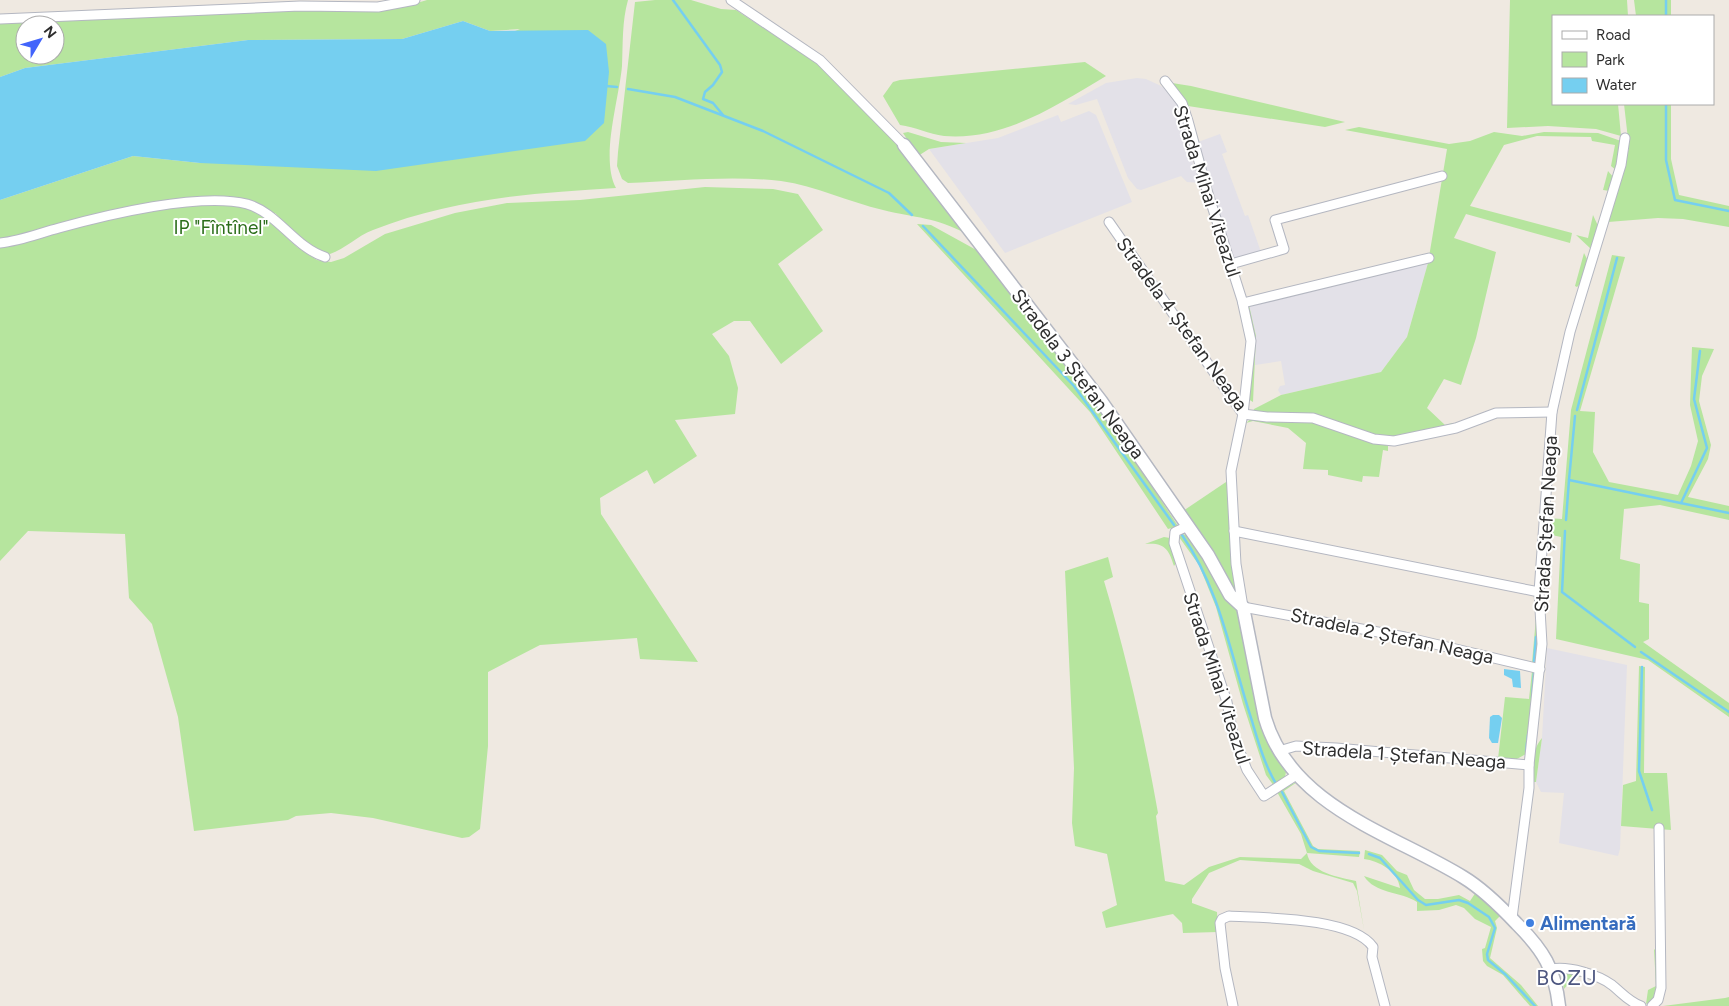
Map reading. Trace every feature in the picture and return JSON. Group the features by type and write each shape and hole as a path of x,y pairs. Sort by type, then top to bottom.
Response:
{"street":[{"path":"0,19 300,6 378,7 415,0"},
{"path":"731,0 820,60 904,145"},
{"name":"Strada Mihai Viteazul","path":"1165,81 1182,103 1188,121 1243,304 1251,347 1243,414 1231,472 1234,531 1242,607 1266,718 1279,751 1298,774 1323,796 1368,827 1464,877 1512,918 1542,951 1551,969 1559,1006"},
{"name":"Strada Ștefan Neaga","path":"1512,918 1529,788 1529,765 1542,644 1539,592 1552,412 1570,332 1621,165 1625,138"},
{"name":"Stradela 3 Ștefan Neaga","path":"904,145 1101,401 1208,555 1230,595 1242,607"},
{"path":"1230,264 1284,249 1275,220 1442,176"},
{"path":"0,243 119,212 217,201 247,204 262,210 309,250 325,257"},
{"name":"Stradela 4 Ștefan Neaga","path":"1109,222 1243,414 1267,418 1313,418 1374,439 1394,441 1456,428 1496,413 1552,412"},
{"path":"1243,304 1428,258"},
{"name":"Strada Mihai Viteazul","path":"1188,526 1175,532 1174,543 1227,702 1233,734 1247,770 1264,796 1298,774"},
{"path":"1234,531 1539,592"},
{"name":"Stradela 2 Ștefan Neaga","path":"1242,607 1395,635 1540,669"},
{"name":"Stradela 1 Ștefan Neaga","path":"1279,751 1296,746 1336,748 1529,765"},
{"path":"1652,1006 1658,1000 1660,988 1659,828"},
{"path":"1233,1006 1221,934 1222,918 1229,916 1300,919 1362,936 1373,947 1372,958 1385,1006"},
{"path":"1551,969 1568,969 1604,980 1628,1000 1641,1006"}],"shaded area":[{"path":"1137,78 1146,79 1167,90 1178,105 1186,125 1187,145 1200,183 1187,182 1181,176 1141,190 1137,189 1128,178 1097,99 1076,105 1068,104 1106,83"},
{"path":"1089,111 1096,115 1132,202 1005,253 929,149 998,138 1058,115 1061,122"},
{"path":"1220,134 1227,152 1222,154 1245,216 1248,215 1261,252 1234,259 1198,142"},
{"path":"1428,263 1407,337 1381,372 1281,395 1278,390 1280,386 1285,385 1281,361 1255,365 1256,336 1249,305"},
{"path":"1547,648 1627,665 1620,849 1618,856 1559,843 1564,793 1541,792 1536,782 1542,738"}],"green space":[{"name":"IP \"Fîntînel\"","path":"427,0 628,0 624,24 622,66 610,145 612,176 616,188 523,195 463,204 433,211 373,230 330,254 321,252 306,243 275,213 273,225 297,247 317,260 331,262 344,258 385,234 455,213 507,203 580,200 705,187 773,189 798,194 823,230 778,264 823,331 781,364 750,321 734,321 712,334 729,356 738,388 735,414 675,420 697,456 654,484 647,470 600,498 601,514 698,662 640,659 637,638 540,645 488,672 488,746 480,829 469,837 462,838 373,818 331,813 296,816 288,820 194,831 178,717 152,624 129,598 125,534 28,531 0,561 0,200 133,156 200,163 520,29 490,31 463,21 402,39 248,40 65,63 65,20 417,3"},
{"path":"691,0 721,9 736,10 818,64 912,160 967,234 935,221 883,210 794,183 762,179 724,178 628,183 622,179 617,166 618,152 635,2"},
{"path":"1510,0 1627,0 1628,15 1552,15 1552,105 1618,105 1621,136 1596,129 1548,126 1507,128"},
{"path":"1634,0 1671,0 1671,15 1636,15"},
{"path":"15,22 15,65 49,65 25,68 0,77 0,23"},
{"path":"1085,62 1106,76 1029,119 988,133 944,136 900,125 883,96 893,82 900,80"},
{"path":"1172,83 1345,122 1325,127 1188,106"},
{"path":"1624,105 1671,105 1671,159 1679,195 1729,206 1729,227 1683,219 1658,218 1608,222 1629,148"},
{"path":"1359,127 1449,144 1470,141 1494,132 1522,136 1544,132 1598,133 1621,141 1617,171 1611,166 1615,145 1592,141 1591,137 1537,136 1504,145 1470,206 1572,233 1570,243 1466,214 1454,238 1496,252 1476,338 1461,385 1444,379 1427,408 1445,425 1453,423 1450,427 1401,438 1380,438 1336,422 1267,416 1253,412 1254,409 1281,395 1381,372 1407,337 1428,263 1447,149 1345,130"},
{"path":"908,132 941,142 966,143 929,149 918,156 903,133"},
{"path":"1608,171 1614,178 1610,191 1603,190"},
{"path":"1593,215 1599,228 1591,249 1576,235 1588,238"},
{"path":"917,224 931,225 980,252 1120,438 1178,526 1168,529 1090,412"},
{"path":"1584,253 1587,259 1581,283 1577,287 1575,286"},
{"path":"1612,255 1625,257 1580,411 1595,412 1593,452 1609,482 1678,495 1691,466 1698,441 1690,405 1692,347 1714,349 1702,376 1699,401 1711,445 1708,459 1688,497 1729,506 1729,520 1660,505 1624,509 1620,559 1640,564 1639,602 1649,604 1649,639 1643,642 1729,703 1729,717 1648,660 1556,639 1561,537 1547,534 1547,518 1562,519 1571,410"},
{"path":"1249,305 1256,336 1253,402 1248,399 1252,352 1247,306"},
{"path":"1252,418 1316,421 1384,444 1388,446 1388,451 1383,450 1379,477 1363,476 1362,482 1328,475 1328,470 1303,469 1306,443 1288,428 1253,421 1246,423"},
{"path":"1229,480 1237,595 1183,511"},
{"path":"1183,534 1187,536 1240,612 1256,694 1287,767 1285,777 1274,786 1266,775 1243,704 1216,607 1199,565 1179,537"},
{"path":"1164,537 1170,538 1176,563 1174,566 1165,548 1157,544 1145,544"},
{"path":"1108,557 1113,577 1104,581 1128,667 1147,754 1158,813 1156,816 1165,881 1184,885 1209,867 1240,857 1301,859 1307,853 1309,860 1319,870 1356,881 1364,930 1357,891 1353,883 1313,871 1299,864 1240,860 1209,873 1192,899 1192,903 1217,912 1218,932 1183,933 1182,923 1173,914 1106,928 1102,912 1117,905 1107,854 1075,846 1072,823 1074,768 1065,571"},
{"path":"1537,606 1539,642 1536,664 1532,663"},
{"path":"1639,666 1645,667 1644,773 1667,773 1671,830 1621,826 1623,785 1636,781"},
{"path":"1535,670 1528,753 1515,760 1498,759 1505,697 1529,699 1532,671"},
{"path":"1542,738 1536,782 1534,782 1532,771 1533,759 1536,747"},
{"path":"1300,780 1284,791 1313,846 1318,849 1360,851 1359,857 1307,853 1301,834 1277,792"},
{"path":"1365,850 1382,855 1397,871 1407,875 1414,890 1425,899 1438,899 1459,895 1470,901 1476,892 1501,915 1495,921 1497,928 1490,958 1521,985 1538,1006 1530,1006 1503,975 1487,966 1483,961 1482,949 1485,948 1491,927 1475,919 1464,908 1456,905 1439,910 1417,911 1417,902 1375,886 1364,876 1400,888 1392,872 1376,862 1364,859"},
{"path":"1654,949 1656,951 1658,987 1655,998 1646,1004 1648,990 1656,986"},
{"path":"1563,971 1586,976 1574,977 1564,989 1561,973"},
{"path":"1729,997 1729,1006 1663,1006 1725,998"}],"water":[{"path":"463,21 490,31 588,30 606,44 609,72 604,123 585,141 376,171 200,163 133,156 0,200 0,77 25,68 65,65 65,63 248,40 402,39"},
{"path":"1504,669 1520,671 1521,688 1513,687 1512,679 1504,675"},
{"path":"1499,715 1502,718 1498,743 1492,743 1489,738 1490,717"}],"waterway":[{"path":"673,0 720,65 722,72 713,85 705,92 703,99 713,103 723,115"},
{"path":"1666,0 1666,15"},
{"path":"606,86 617,87"},
{"path":"628,89 675,97 763,131 889,193 912,215"},
{"path":"1666,105 1666,160 1675,200 1729,211"},
{"path":"923,226 1074,386 1174,525"},
{"path":"1577,410 1617,258"},
{"path":"1681,503 1707,448 1694,399 1700,351"},
{"path":"1575,416 1569,480 1729,513"},
{"path":"1566,520 1569,480"},
{"path":"1565,531 1562,592 1635,647"},
{"path":"1182,535 1195,556 1216,602 1259,744 1275,782"},
{"path":"1534,661 1536,637"},
{"path":"1641,652 1729,712"},
{"path":"1642,667 1639,771 1652,810"},
{"path":"1532,697 1534,673"},
{"path":"1526,751 1528,735"},
{"path":"1282,792 1311,847 1319,851 1359,853"},
{"path":"1369,854 1380,858 1418,900 1426,905 1459,900 1468,903 1489,917 1495,928 1487,954 1488,960 1506,975 1535,1006"}],"place":[{"name":"Alimentară","path":"1530,923"}],"district":[{"name":"BOZU","path":"1567,977"}]}
